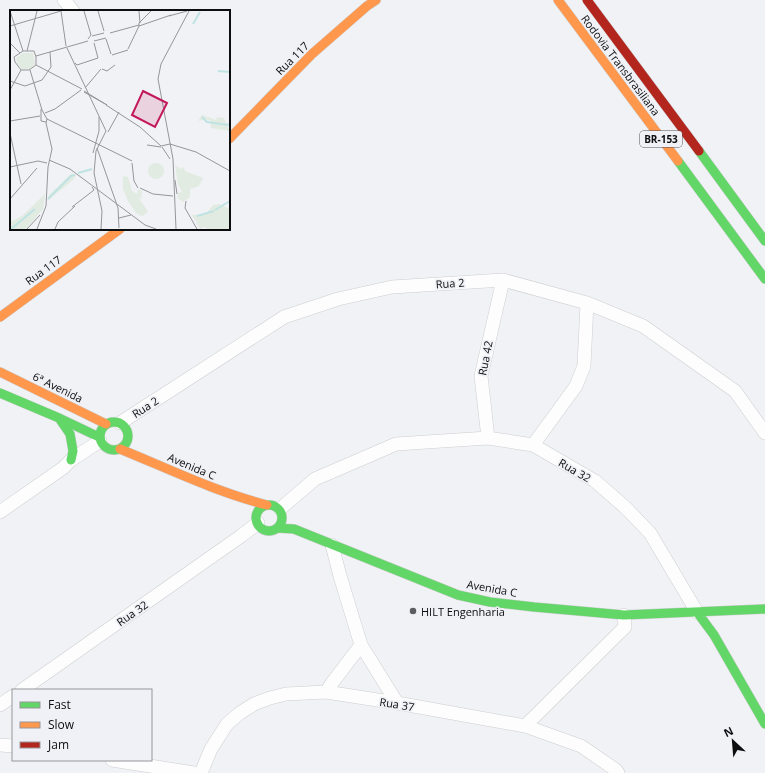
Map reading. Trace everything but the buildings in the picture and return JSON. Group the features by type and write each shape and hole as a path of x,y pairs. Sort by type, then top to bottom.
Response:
{"main road":[{"name":"Rua 117","path":"230,138 312,54 367,6 376,0"},
{"name":"Rodovia Transbrasiliana","path":"558,0 765,279"},
{"name":"Rodovia Transbrasiliana","path":"587,0 765,240"},
{"name":"Rua 117","path":"0,317 119,230"},
{"name":"6ª Avenida","path":"0,372 106,424"},
{"path":"0,393 59,418 99,439 104,447 111,450 120,449 126,445 128,438 127,429 120,423 115,421 110,422 101,429 99,439"},
{"path":"59,418 70,434 74,451 71,460"},
{"name":"Avenida C","path":"128,438 143,458"},
{"name":"Avenida C","path":"120,449 232,496 266,505"},
{"name":"Avenida C","path":"232,496 259,523"},
{"path":"266,505 274,505 281,513 281,523 273,530 268,531 259,523 258,510 266,505"},
{"name":"Avenida C","path":"281,513 294,529"},
{"name":"Avenida C","path":"277,528 294,529 458,595 497,603 624,616 765,609"},
{"path":"714,635 718,620 729,610"},
{"name":"Rua 32","path":"697,612 714,635 765,724"}],"street":[{"path":"64,0 72,10"},
{"name":"Rua 2","path":"120,423 284,317 338,299 392,287 503,280 587,303 643,326 736,391 765,433"},
{"name":"Rua 42","path":"488,438 480,376 503,280"},
{"path":"533,445 576,386 584,366 587,303"},
{"name":"Rua 32","path":"281,513 315,479 396,444 488,438 533,445 595,481 626,508 650,533 697,612"},
{"path":"0,512 63,468 71,460 99,439"},
{"name":"Rua 32","path":"23,689 259,523"},
{"path":"332,545 361,645 397,703"},
{"path":"525,726 625,627 624,616"},
{"path":"326,692 361,645"},
{"name":"Rua 37","path":"201,773 211,749 227,724 240,713 254,704 286,694 326,692 525,726 581,746 616,770 618,773"},
{"path":"0,705 12,697"},
{"path":"0,745 12,746"},
{"path":"118,761 194,773"}],"traffic: fast":[{"path":"699,151 765,241"},
{"path":"678,161 765,279"},
{"path":"0,393 99,437"},
{"path":"59,418 70,434 73,451 71,460"},
{"path":"114,422 120,423 124,426 127,430 128,436 127,442 124,446 120,449 114,450 108,449 104,446 101,442 100,436 101,430 104,426 108,423 114,422"},
{"path":"269,505 278,509 282,518 278,527 269,531 260,527 256,518 260,509 269,505"},
{"path":"277,528 294,529 458,595 490,602 624,615 765,609"},
{"path":"697,612 714,635 765,724"}],"traffic: slow":[{"path":"230,138 312,54 367,6 376,0"},
{"path":"558,0 678,161"},
{"path":"0,317 119,230"},
{"path":"0,372 106,424"},
{"path":"120,449 229,494 267,505"}],"traffic: jam":[{"path":"587,0 699,151"}],"place":[{"name":"HILT Engenharia","path":"413,611"}]}
